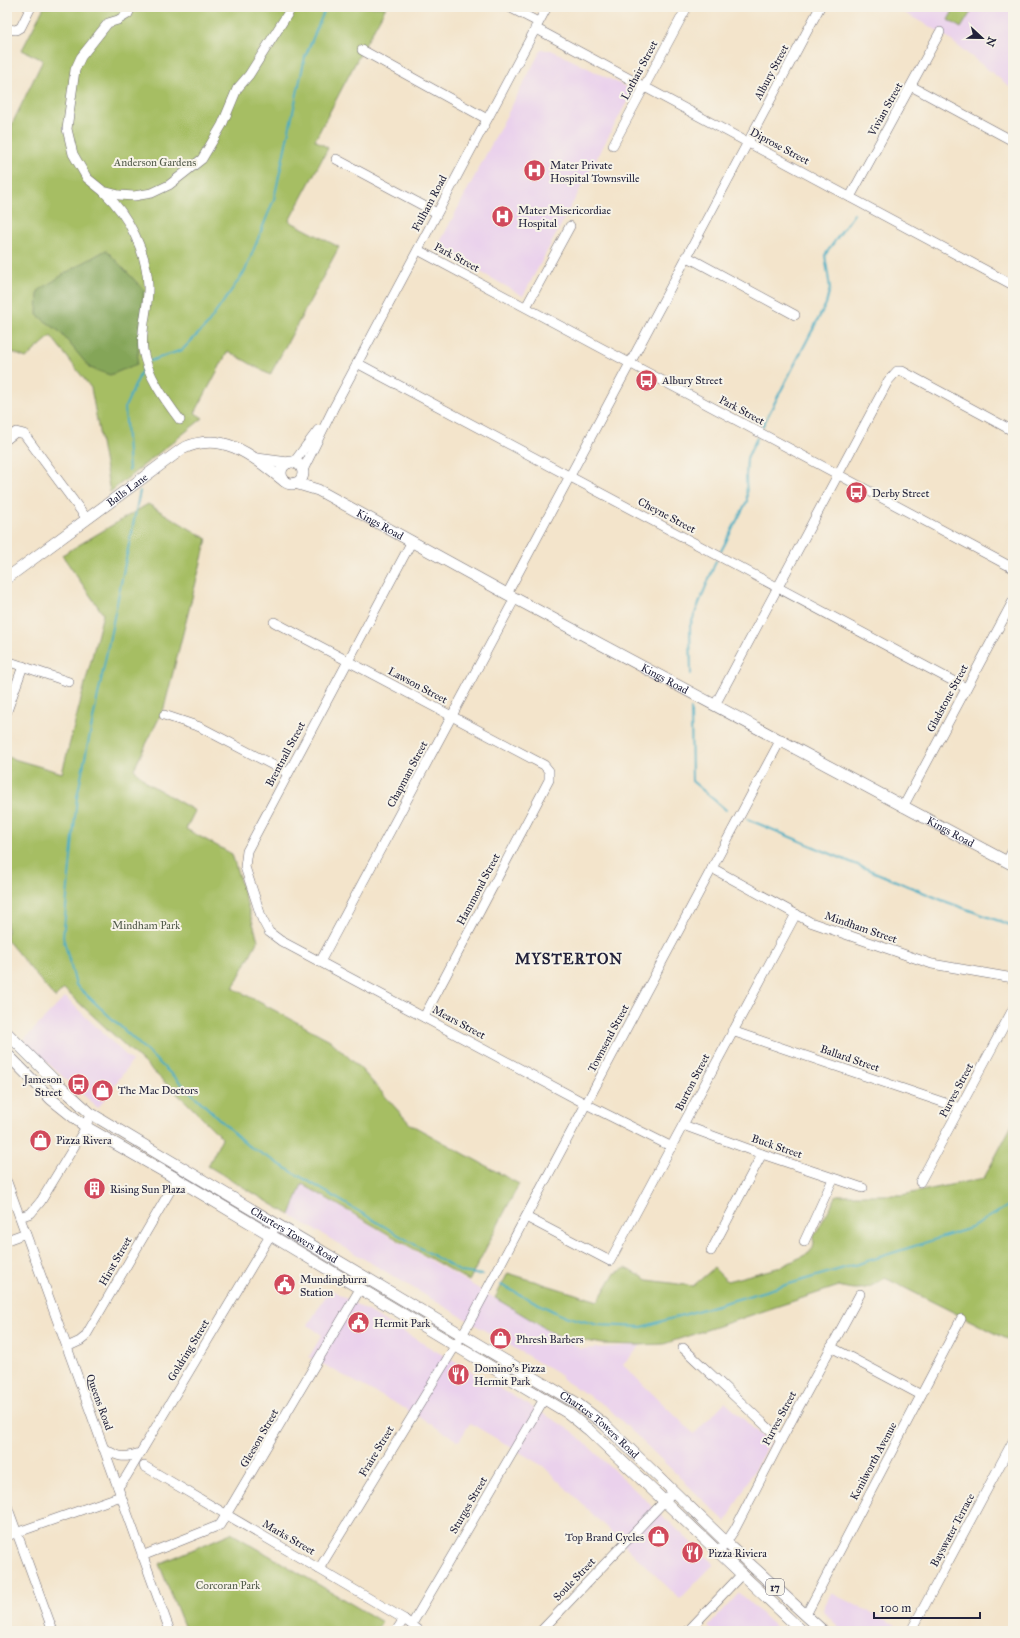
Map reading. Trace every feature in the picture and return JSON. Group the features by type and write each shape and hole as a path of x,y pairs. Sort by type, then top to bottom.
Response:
{"main road":[{"name":"Balls Lane","path":"7,578 182,449 196,443 216,441 226,444 256,458 290,482"},
{"name":"Balls Lane","path":"256,458 291,462"},
{"path":"291,462 298,464 303,472 299,482 290,482 281,474 282,467 291,462"},
{"name":"Kings Road","path":"303,472 318,490"},
{"name":"Kings Road","path":"290,482 318,490 412,540 511,596 1010,863"},
{"name":"Charters Towers Road","path":"7,1033 90,1113 578,1404 604,1424 727,1543 823,1631"},
{"name":"Charters Towers Road","path":"7,1054 51,1099 86,1127 177,1179 360,1290 568,1413 589,1430 802,1631"}],"street":[{"path":"11,30 21,27 31,7"},
{"path":"131,7 128,14 118,20 108,22 81,56 75,70 67,129 73,154 87,178 115,202 126,217 143,255 148,287 143,334 143,349 147,363 158,387 180,420"},
{"path":"103,191 120,195 134,196 152,193 169,184 202,159 222,125 237,89 249,75 292,7"},
{"name":"Diprose Street","path":"509,7 537,25 644,86 1013,285"},
{"name":"Fulham Road","path":"303,472 357,363 547,7"},
{"name":"Lothair Street","path":"613,145 687,7"},
{"name":"Albury Street","path":"511,596 569,476 820,7"},
{"name":"Vivian Street","path":"850,197 940,32"},
{"path":"362,50 487,119"},
{"path":"911,86 1013,141"},
{"path":"336,159 437,213"},
{"path":"526,307 570,226"},
{"name":"Park Street","path":"418,250 1013,568"},
{"path":"686,256 795,315"},
{"name":"Cheyne Street","path":"357,363 966,688"},
{"path":"715,705 888,381 897,371 907,374 1013,431"},
{"name":"Fulham Road","path":"291,462 333,409"},
{"path":"7,439 16,432 24,434 87,519"},
{"name":"Brentnall Street","path":"320,962 281,941 269,932 262,919 245,867 245,859 251,842 412,540"},
{"name":"Chapman Street","path":"320,962 452,716 511,596"},
{"name":"Gladstone Street","path":"903,807 1013,601"},
{"name":"Lawson Street","path":"274,622 544,764 550,771"},
{"path":"7,661 69,682"},
{"path":"7,711 23,666"},
{"path":"164,715 200,727 288,773"},
{"name":"Townsend Street","path":"454,1346 468,1325 526,1218 781,740"},
{"name":"Hammond Street","path":"424,1017 549,780 550,771"},
{"path":"1010,863 1013,850"},
{"name":"Mindham Street","path":"712,868 810,922 932,964 1013,978"},
{"name":"Burton Street","path":"526,1218 610,1261 796,914"},
{"name":"Mears Street","path":"320,962 586,1104 672,1147"},
{"name":"Purves Street","path":"920,1182 1013,1009"},
{"name":"Ballard Street","path":"732,1031 960,1108"},
{"path":"20,1217 31,1213 41,1201 86,1127 90,1113"},
{"name":"Buck Street","path":"683,1125 833,1179 863,1188"},
{"path":"711,1251 762,1154"},
{"name":"Hirst Street","path":"67,1347 85,1337 177,1179"},
{"path":"804,1242 833,1179"},
{"name":"Queens Road","path":"7,1182 170,1631"},
{"name":"Goldring Street","path":"120,1492 140,1453 277,1224"},
{"path":"7,1240 26,1233"},
{"name":"Gleeson Street","path":"142,1556 220,1525 360,1290"},
{"name":"Purves Street","path":"719,1552 727,1543 860,1294"},
{"name":"Kenilworth Avenue","path":"806,1615 961,1319"},
{"name":"Fraire Street","path":"319,1569 454,1346"},
{"path":"831,1347 921,1395"},
{"path":"683,1348 781,1440"},
{"name":"Sturges Street","path":"412,1624 544,1399"},
{"name":"Bayswater Terrace","path":"911,1631 1013,1441"},
{"path":"103,1448 122,1457 130,1457 140,1453"},
{"name":"Marks Street","path":"144,1466 404,1619 420,1631"},
{"name":"Soule Street","path":"541,1631 674,1491"},
{"path":"7,1536 120,1492"},
{"path":"7,1506 53,1631"},
{"path":"688,1631 742,1574"},
{"path":"396,1631 404,1619"}],"shaded area":[{"path":"893,7 1013,7 1013,89 940,32"},
{"name":"Mater Private Hospital Townsville","path":"541,50 551,50 628,88 630,96 523,296 438,248 438,246"},
{"path":"7,122 12,124 7,167"},
{"path":"65,997 132,1061 98,1108 23,1041"},
{"path":"301,1184 581,1349 641,1345 623,1365 694,1434 725,1402 769,1443 726,1522 607,1407 565,1381 560,1375 290,1215"},
{"path":"330,1289 571,1430 714,1564 680,1599 543,1466 470,1423 459,1441 404,1408 309,1357 322,1335 308,1325"},
{"path":"739,1593 780,1631 713,1631 708,1627"},
{"path":"831,1593 900,1627 899,1631 843,1631 824,1613 823,1609"}],"green space":[{"name":"Anderson Gardens","path":"44,7 386,7 315,140 328,148 289,221 339,247 270,375 228,351 195,413 203,418 110,492 91,388 51,336 26,358 7,350 7,167 12,124 43,60 22,50"},
{"path":"955,7 974,7 961,28 948,20"},
{"path":"106,250 144,290 137,364 110,375 90,368 60,332 37,315 38,291 67,272"},
{"name":"Mindham Park","path":"148,504 207,539 164,708 134,769 149,784 195,811 186,829 232,854 258,940 233,988 330,1040 361,1069 410,1124 519,1184 469,1281 302,1184 290,1215 208,1166 222,1138 185,1101 64,989 55,998 7,940 7,757 62,773 103,614 62,555"},
{"path":"1013,1123 1013,1329 1007,1339 885,1278 874,1285 864,1288 853,1289 839,1286 664,1344 603,1344 558,1336 495,1298 508,1273 598,1301 614,1274 626,1268 648,1280 693,1286 714,1268 727,1281 781,1267 809,1253 813,1248 813,1238 837,1195 902,1195 984,1178"},
{"name":"Corcoran Park","path":"231,1533 382,1622 374,1631 186,1631 159,1564"}],"waterway":[{"path":"150,361 182,350 207,325 245,271 274,199 305,57 326,7"},
{"path":"762,427 826,304 830,288 825,255 854,214"},
{"path":"129,470 125,407 143,368"},
{"path":"721,551 747,501 747,458 757,438"},
{"path":"140,491 77,797 63,937 76,985 247,1145 461,1272 482,1275"},
{"path":"691,674 690,626 716,561"},
{"path":"691,709 692,781 726,810"},
{"path":"747,819 944,901 1013,926"},
{"path":"501,1285 561,1315 598,1325 642,1327 861,1263 971,1228 1013,1203"}],"place":[{"name":"Mater Private Hospital Townsville","path":"534,171"},
{"name":"Mater Misericordiae Hospital","path":"503,216"},
{"name":"Albury Street","path":"646,380"},
{"name":"Derby Street","path":"856,493"},
{"name":"Jameson Street","path":"78,1085"},
{"name":"The Mac Doctors","path":"103,1090"},
{"name":"Pizza Rivera","path":"40,1140"},
{"name":"Rising Sun Plaza","path":"95,1189"},
{"name":"Mundingburra Station","path":"285,1285"},
{"name":"Hermit Park","path":"359,1323"},
{"name":"Phresh Barbers","path":"500,1339"},
{"name":"Domino's Pizza Hermit Park","path":"458,1374"},
{"name":"Top Brand Cycles","path":"659,1537"},
{"name":"Pizza Riviera","path":"693,1553"}],"district":[{"name":"MYSTERTON","path":"569,959"}]}
